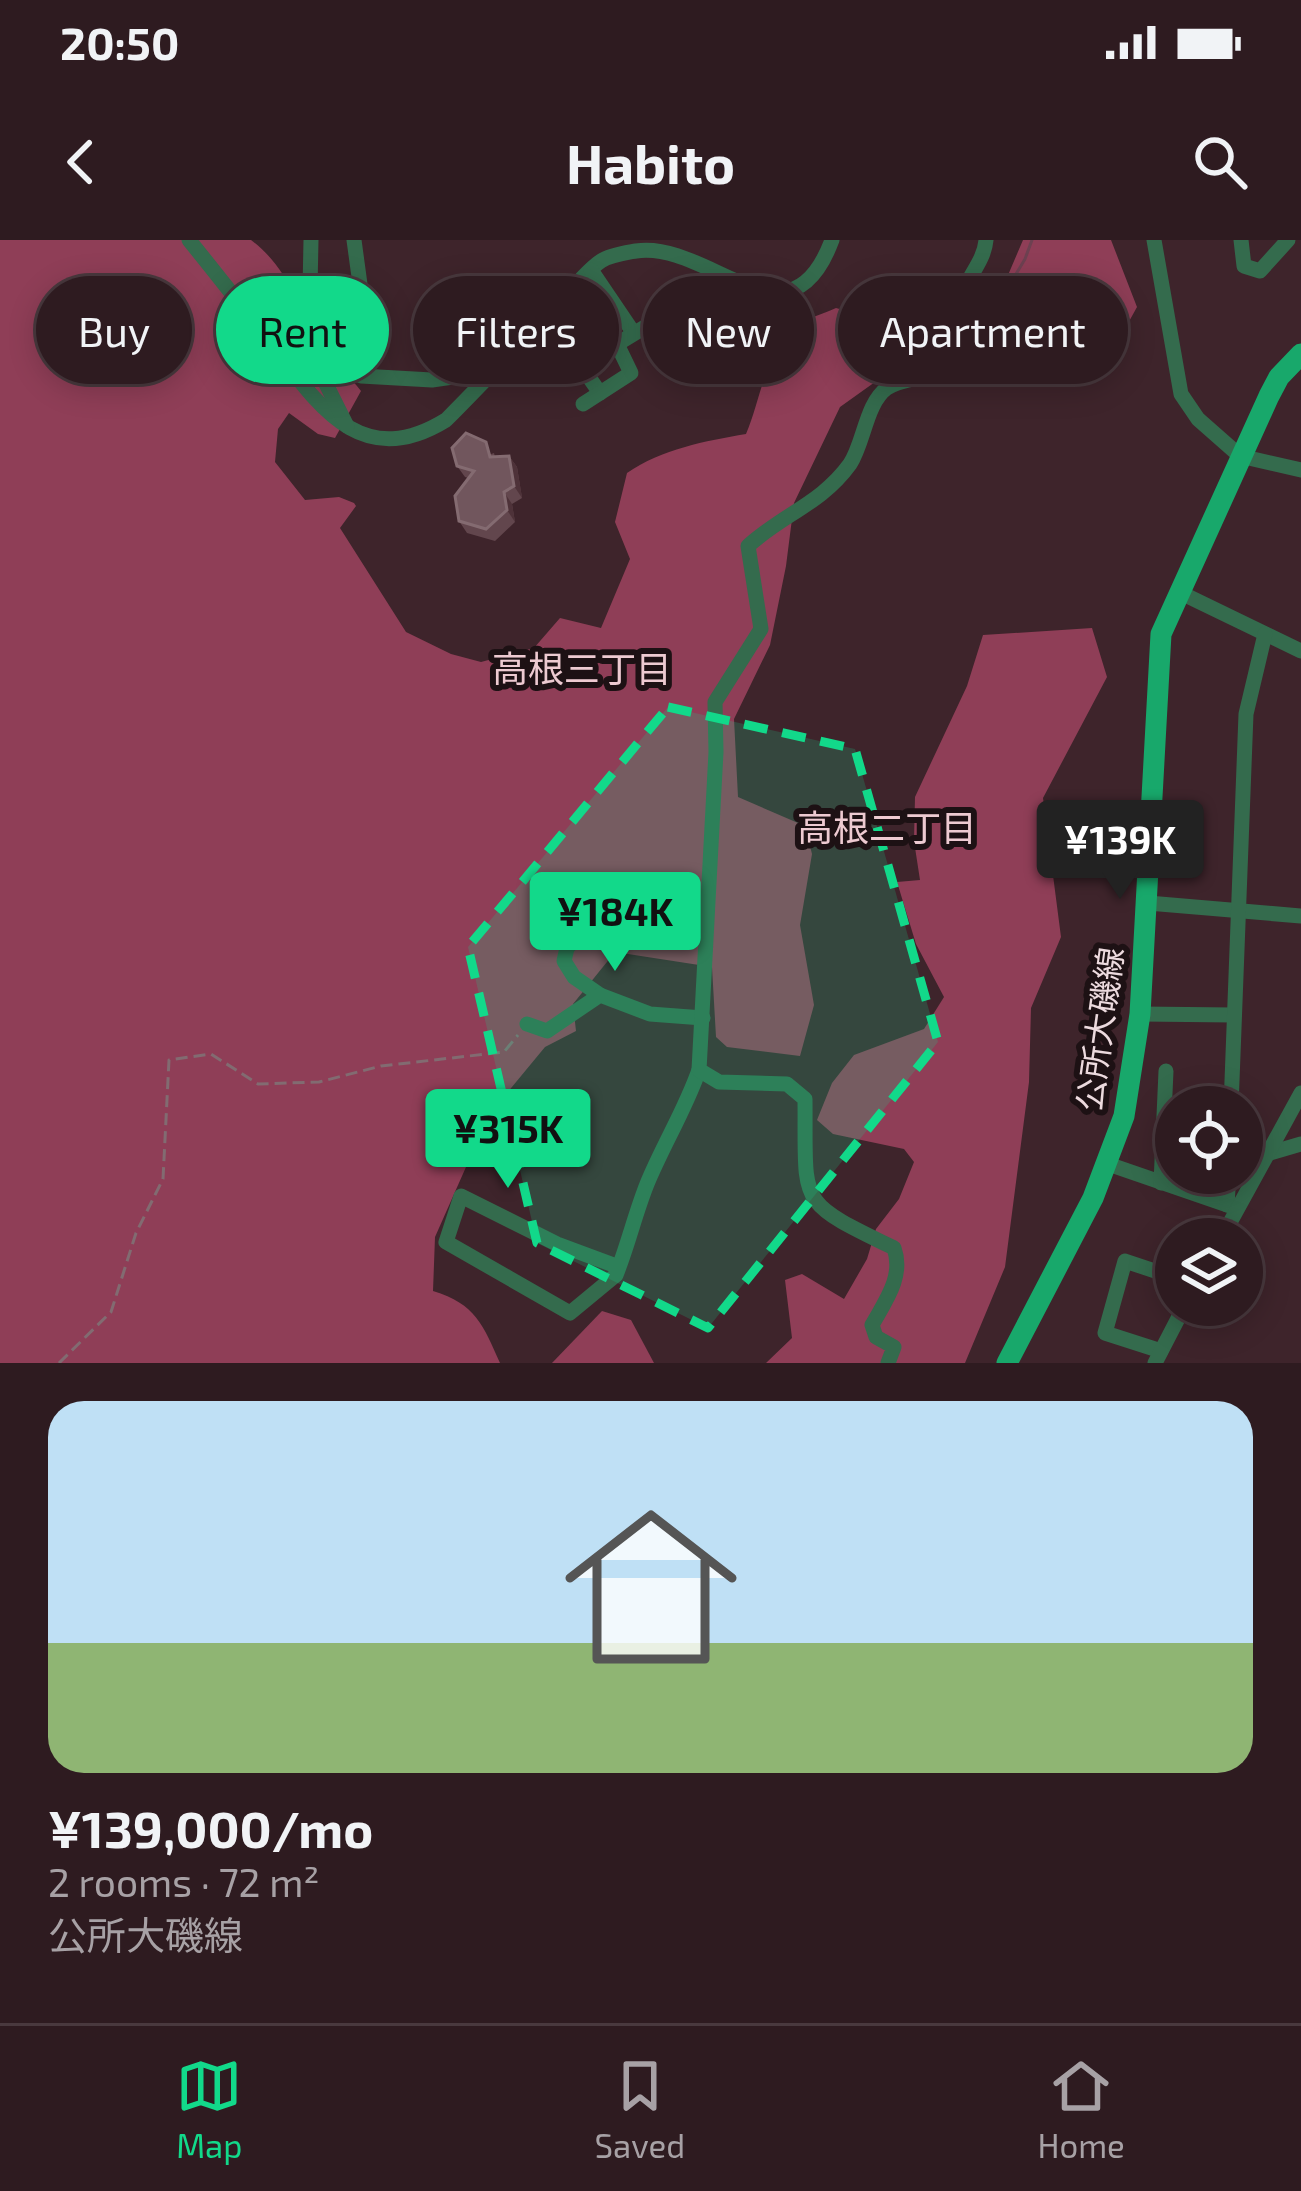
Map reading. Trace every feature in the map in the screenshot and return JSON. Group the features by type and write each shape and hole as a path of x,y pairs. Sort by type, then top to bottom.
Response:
{"main road":[{"name":"公所大磯線","path":"1007,1363 1108,1164 1124,1115 1140,1014 1161,634 1279,377 1301,355"}],"street":[{"path":"189,240 325,413 347,427 390,438 422,433 446,420 481,384"},
{"path":"311,240 308,338 347,427"},
{"path":"354,240 362,299 362,376 413,379"},
{"path":"585,276 604,259 643,250 784,293 802,286 818,270 832,240"},
{"path":"620,1267 556,1244 461,1196 446,1242 570,1313 616,1275 620,1267 645,1189 699,1070 715,702 761,629 748,546 826,494 852,461 877,399 887,388 949,368 959,344 962,295 984,256 986,240"},
{"path":"1154,240 1180,394 1198,419 1240,456 1301,470"},
{"path":"1241,240 1244,266 1260,271 1288,240"},
{"path":"591,270 633,332"},
{"path":"583,404 631,373 617,344 643,326"},
{"path":"594,384 600,393"},
{"path":"1179,592 1301,651"},
{"path":"1232,1086 1246,714 1265,634"},
{"path":"1148,903 1301,916"},
{"path":"580,935 567,947 563,961 574,977 600,995 650,1015 703,1018"},
{"path":"527,1024 547,1030 600,995"},
{"path":"1140,1014 1234,1015"},
{"path":"699,1070 718,1082 788,1084 805,1099 806,1178 811,1198 822,1210 894,1248 899,1261 894,1285 872,1325 876,1337 894,1347 888,1363"},
{"path":"1165,1086 1166,1071"},
{"path":"1228,1218 1301,1093"},
{"path":"1270,1153 1301,1144"},
{"path":"1108,1164 1155,1181"},
{"path":"1197,1194 1233,1205"},
{"path":"1231,1194 1233,1205"},
{"path":"1155,1271 1125,1261 1105,1333 1158,1357 1175,1326"}],"path":[{"path":"59,1363 110,1312 136,1233 163,1179 169,1060 211,1054 258,1084 319,1082 381,1066 504,1052 527,1024"}],"highlighted area":[{"path":"668,707 855,749 938,1042 708,1328 537,1243 468,947"}],"shaded area":[{"path":"0,240 251,240 264,251 283,276 216,276 216,384 354,384 361,391 335,438 318,434 289,413 278,429 275,462 305,500 339,497 354,503 340,528 406,632 451,654 481,662 534,648 560,618 601,628 630,559 615,522 627,473 669,452 746,434 763,384 814,384 814,317 838,309 838,384 872,384 840,407 794,503 770,645 734,719 738,797 805,826 812,854 800,925 814,1005 800,1056 727,1047 716,1037 712,967 615,952 573,1004 576,1031 545,1047 507,1093 435,1237 433,1291 469,1309 500,1363 0,1363"},
{"path":"1023,240 1111,240 1125,276 1008,276"},
{"path":"1128,284 1137,307 1128,323"},
{"path":"1092,628 1107,677 1043,798 1061,937 1031,1008 1029,1082 1005,1267 965,1363 766,1363 792,1338 785,1280 802,1274 844,1299 914,1162 904,1149 833,1134 817,1120 832,1083 854,1055 924,1029 944,997 916,944 897,882 920,880 914,841 915,797 967,686 983,635"},
{"path":"602,1311 631,1320 654,1363 552,1363"}],"building":[{"path":"466,433 486,442 490,457 509,456 514,486 504,492 507,510 486,529 459,521 455,496 474,471 457,466 452,448"}],"waterway":[{"path":"1015,276 1032,240"}],"district":[{"name":"高根三丁目","path":"582,667"},
{"name":"高根二丁目","path":"887,826"}]}
